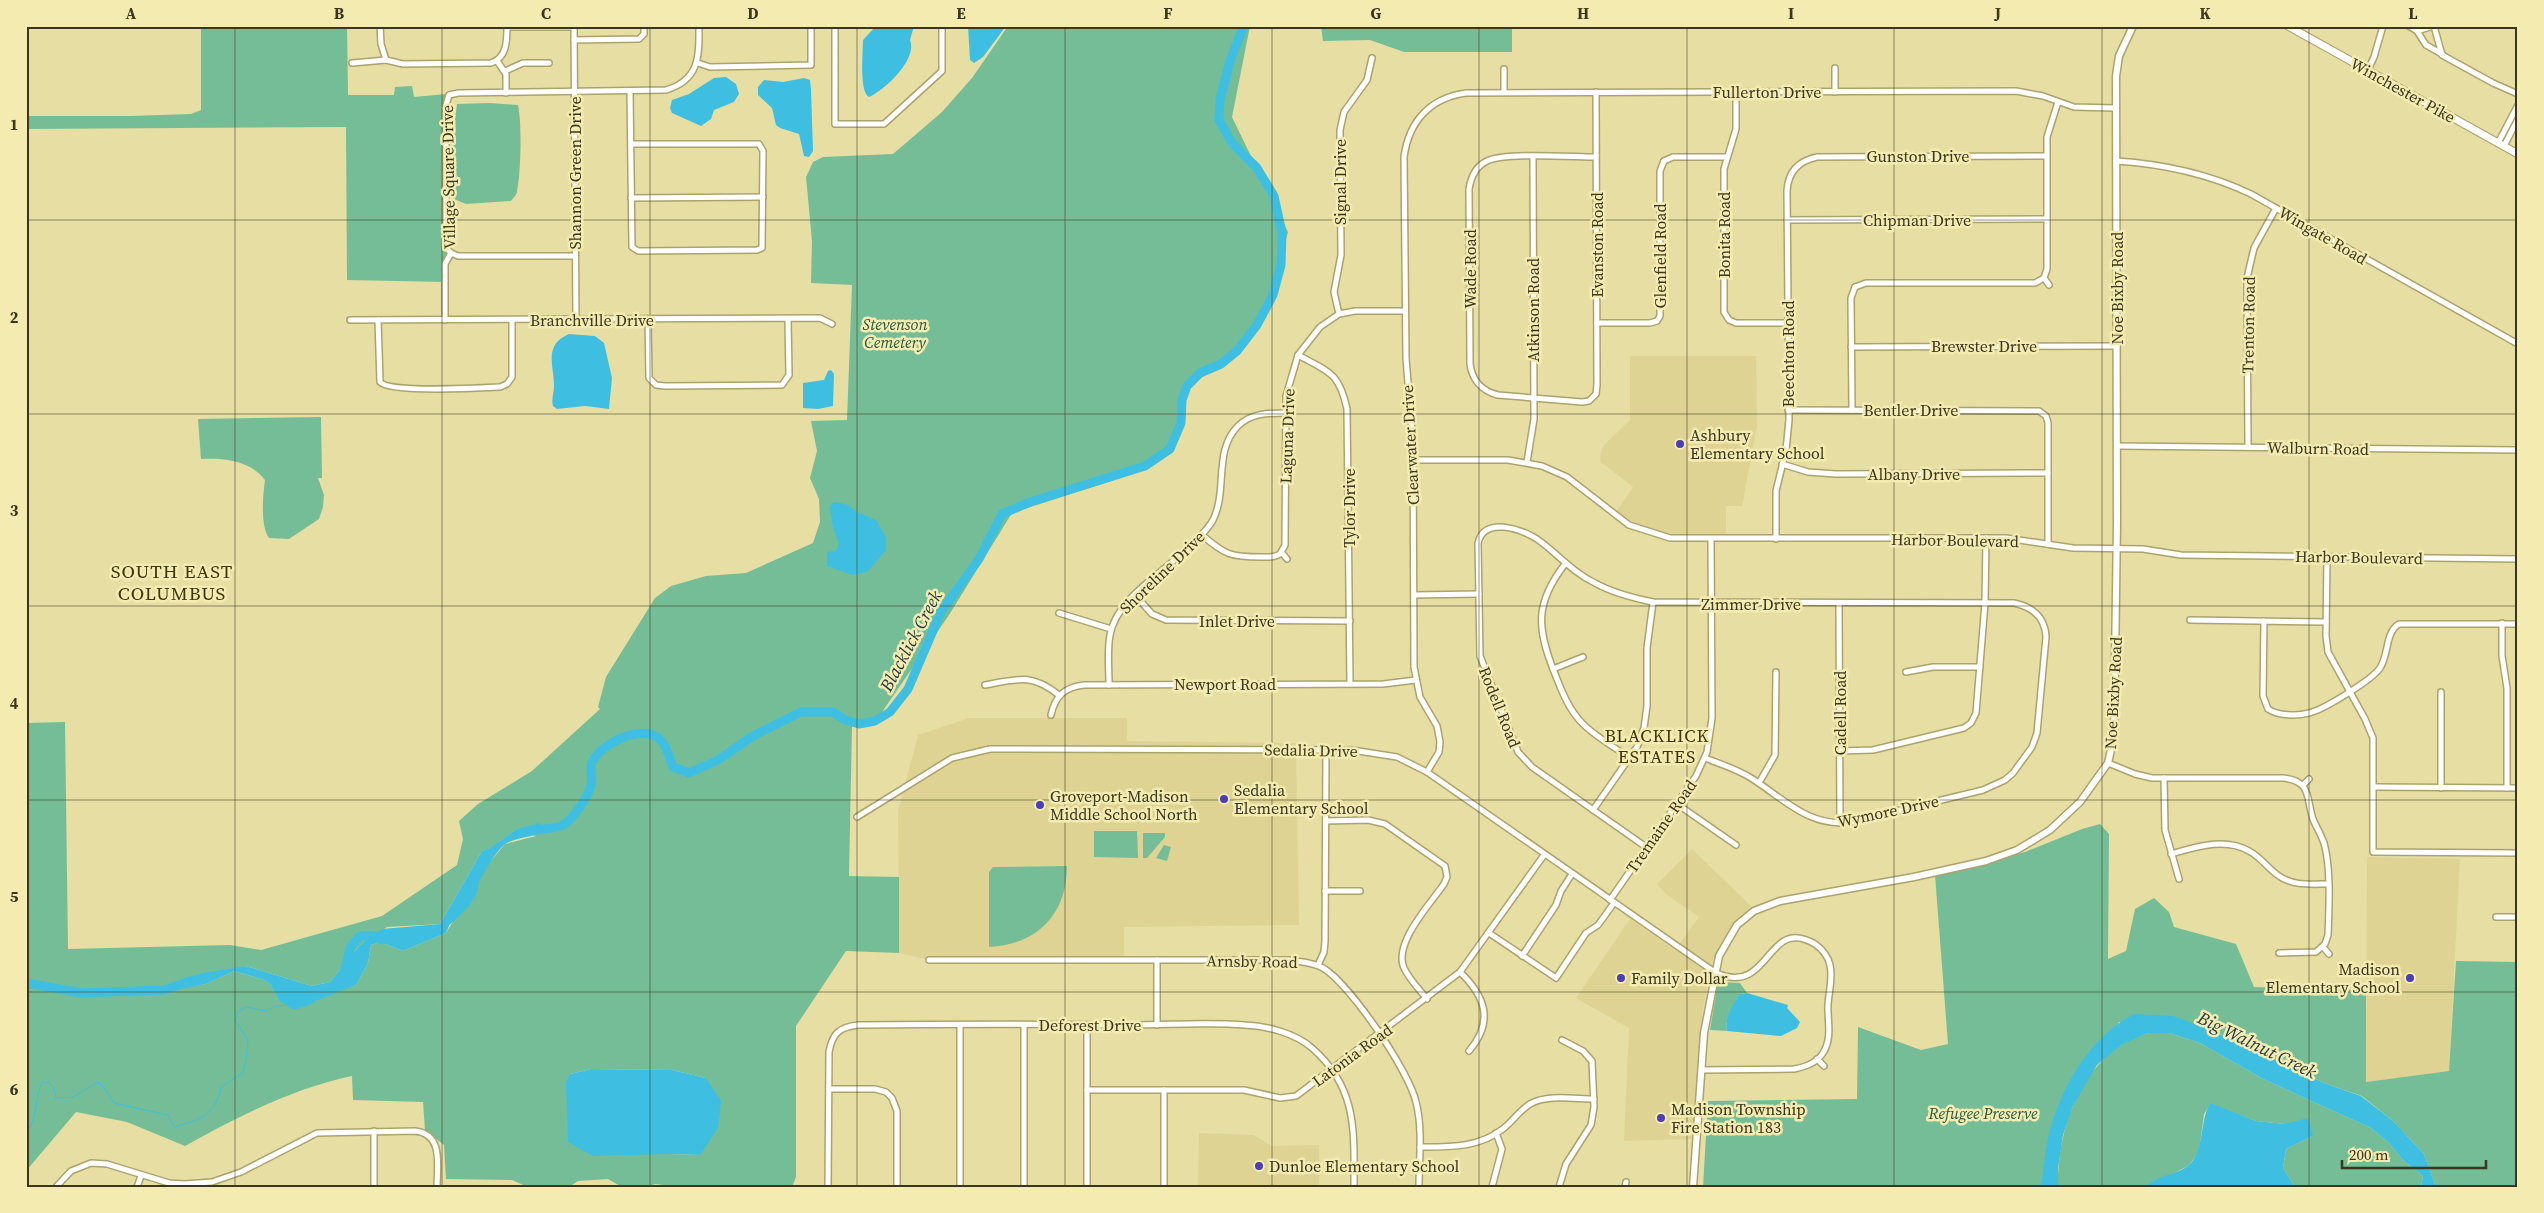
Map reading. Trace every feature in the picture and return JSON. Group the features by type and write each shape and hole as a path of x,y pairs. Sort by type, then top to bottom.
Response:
{"main road":[{"name":"Winchester Pike","path":"2288,26 2518,154"}],"street":[{"path":"380,26 380,44 386,60"},
{"path":"494,62 505,50 507,27 574,26"},
{"name":"Shannon Green Drive","path":"574,26 576,320"},
{"path":"574,40 639,39 644,34 644,26"},
{"path":"352,62 386,60 402,64 494,62 505,71 506,93 630,92 671,88 686,79 698,63 699,26"},
{"path":"698,63 710,67 811,65 811,26"},
{"path":"835,26 835,124 884,124 942,71 942,26"},
{"name":"Noe Bixby Road","path":"1693,1187 1704,1033 1721,951 1732,931 1745,918 1761,908 1780,901 1914,877 1986,861 2017,850 2045,834 2072,811 2088,794 2108,763 2114,736 2117,549 2115,108 2119,56 2133,26"},
{"path":"2368,70 2374,58 2383,26"},
{"path":"2410,26 2417,31 2426,45 2493,83 2518,94"},
{"path":"2417,31 2433,26 2442,55"},
{"name":"Signal Drive","path":"1339,314 1335,303 1334,288 1341,255 1340,130 1344,112 1367,80 1372,58"},
{"path":"505,71 523,64 549,63"},
{"path":"1835,68 1835,92"},
{"path":"1504,69 1504,92"},
{"name":"Fullerton Drive","path":"1423,113 1436,102 1457,94 1504,92 2016,91 2032,93 2074,107 2115,108"},
{"path":"630,92 632,248 638,250 760,250 764,246 763,151 760,144 631,144"},
{"name":"Evanston Road","path":"1534,398 1582,402 1594,399 1598,385 1596,92"},
{"name":"Bonita Road","path":"1729,320 1724,312 1723,182 1726,157 1737,124 1736,92"},
{"name":"Village Square Drive","path":"445,320 445,264 451,253 446,248 446,106 449,95 458,93 506,93"},
{"path":"1852,410 1851,298 1853,286 1866,283 2035,283 2044,278 2047,269 2046,156 2049,128 2058,102"},
{"path":"2501,145 2518,105"},
{"name":"Clearwater Drive","path":"1423,113 1410,133 1404,157 1406,358 1413,460 1416,680 1420,696 1437,726 1440,742 1439,752 1427,772"},
{"path":"2501,145 2518,119"},
{"name":"Gunston Drive","path":"1794,169 1804,160 1817,156 2046,156"},
{"name":"Wade Road","path":"1533,157 1504,157 1488,160 1474,172 1469,189 1470,364 1478,383 1493,394 1534,398"},
{"path":"1533,157 1596,157"},
{"name":"Atkinson Road","path":"1527,462 1533,429 1534,398 1533,157"},
{"path":"1658,157 1664,161 1673,157 1726,157"},
{"name":"Glenfield Road","path":"1597,323 1659,322 1661,314 1660,171 1664,161"},
{"name":"Wingate Road","path":"2116,161 2157,164 2203,174 2227,183 2276,208 2518,344"},
{"name":"Beechton Road","path":"1776,539 1776,490 1787,442 1787,186 1794,169"},
{"path":"631,198 763,196"},
{"name":"Trenton Road","path":"2248,447 2247,290 2249,264 2254,248 2276,208"},
{"name":"Chipman Drive","path":"1787,220 2047,219"},
{"path":"451,253 458,256 575,256"},
{"path":"2044,278 2049,285"},
{"name":"Laguna Drive","path":"1282,553 1286,542 1285,413 1287,387 1298,356 1320,327 1339,314 1355,311 1405,311"},
{"name":"Branchville Drive","path":"350,320 820,318 832,324"},
{"path":"648,319 648,375 656,386 773,386 780,385 786,381 789,375 788,319"},
{"path":"378,320 379,376 383,386 427,388 500,387 509,382 512,377 512,320"},
{"path":"1724,324 1729,320 1742,324 1788,323"},
{"name":"Brewster Drive","path":"1851,347 2117,346"},
{"name":"Tylor Drive","path":"1298,356 1337,379 1343,390 1347,409 1350,684"},
{"name":"Bentler Drive","path":"1788,410 2034,410 2046,413 2048,424 2048,473"},
{"name":"Shoreline Drive","path":"1109,684 1111,629 1121,609 1202,535 1212,521 1219,504 1223,458 1234,431 1242,422 1253,416 1285,413"},
{"name":"Walburn Road","path":"2117,446 2518,450"},
{"name":"Harbor Boulevard","path":"1413,460 1496,459 1527,462 1567,477 1612,513 1642,530 1670,538 1986,538 2073,548 2142,549 2181,556 2518,559"},
{"name":"Albany Drive","path":"1782,464 1808,472 1836,474 2048,473"},
{"path":"2048,473 2048,544"},
{"name":"Zimmer Drive","path":"1482,533 1496,527 1520,531 1536,539 1565,564 1610,590 1653,602 1711,604 2021,604 2038,615"},
{"path":"1477,529 1482,533"},
{"name":"Rodell Road","path":"1482,533 1478,543 1480,656 1518,752 1532,767 1646,847"},
{"path":"1202,535 1223,553 1233,557 1273,557 1282,553 1287,558"},
{"path":"1840,751 1873,750 1973,725 1976,713 1985,603 1986,538"},
{"name":"Tremaine Road","path":"1522,956 1556,978 1586,933 1598,925 1646,847 1677,804 1705,758 1712,718 1711,539"},
{"path":"2327,557 2326,622 2328,652 2365,719 2373,738 2373,852 2518,853"},
{"path":"1565,564 1550,586 1541,611 1542,634 1553,669 1563,694 1578,719 1630,758"},
{"path":"1414,595 1479,594"},
{"name":"Inlet Drive","path":"1135,595 1152,614 1166,620 1350,621"},
{"path":"1594,810 1640,741 1646,720 1646,648 1653,602"},
{"name":"Cadell Road","path":"1840,603 1840,823"},
{"path":"1059,613 1111,629"},
{"name":"Wymore Drive","path":"1705,758 1733,768 1810,817 1824,822 1840,823 1983,790 2004,780 2019,766 2032,747 2039,724 2046,637 2044,625 2038,615"},
{"path":"2190,620 2326,622"},
{"path":"2264,620 2263,696 2267,711 2279,714 2310,713 2349,692 2377,672 2385,658 2391,631 2399,624 2518,624"},
{"path":"2502,623 2502,656 2507,688 2507,788"},
{"path":"1553,669 1583,657"},
{"path":"1906,672 1933,667 1980,667"},
{"path":"1759,783 1772,763 1776,746 1776,672"},
{"path":"985,685 1029,678 1044,684 1059,695 1051,715"},
{"name":"Newport Road","path":"1059,695 1073,686 1109,684 1392,684 1416,680"},
{"path":"2441,692 2441,788"},
{"name":"Sedalia Drive","path":"857,817 952,758 990,750 1326,750 1368,751 1389,754 1410,762 1427,772 1716,973"},
{"path":"1318,965 1325,947 1326,750"},
{"path":"2108,763 2135,774 2164,778 2283,778 2294,780 2303,785 2308,793 2313,818 2325,848 2328,884 2328,935 2323,947 2312,953 2279,953"},
{"path":"2164,778 2165,830 2179,879"},
{"path":"2303,785 2309,779"},
{"path":"2374,788 2518,788"},
{"path":"1677,804 1736,845"},
{"path":"1326,821 1368,820 1385,824 1443,863 1447,872 1444,884 1408,937 1402,952 1404,968 1427,999"},
{"path":"2171,854 2200,846 2232,845 2252,853 2286,880 2302,884 2328,884"},
{"name":"Latonia Road","path":"1087,1090 1244,1090 1286,1099 1296,1096 1427,999 1460,972 1544,854"},
{"path":"1447,872 1453,871"},
{"path":"1489,933 1522,956 1556,904 1561,891 1572,874"},
{"path":"1326,891 1360,891"},
{"path":"2496,917 2518,916"},
{"path":"1701,1070 1794,1069 1807,1066 1818,1060 1823,1054 1828,1038 1830,965 1820,948 1802,939 1788,940 1770,950 1755,971 1747,976 1737,978 1716,973"},
{"path":"2323,947 2329,954"},
{"name":"Arnsby Road","path":"929,960 1290,960 1318,965 1342,985 1401,1066 1414,1094 1419,1121 1419,1187"},
{"path":"1157,960 1157,1025"},
{"path":"1460,972 1474,988 1484,1013 1482,1034 1469,1051"},
{"path":"1087,1024 1087,1187"},
{"name":"Deforest Drive","path":"829,1089 829,1052 836,1032 858,1025 1246,1025 1280,1031 1311,1047 1333,1069 1348,1099 1352,1113 1354,1187"},
{"path":"960,1025 960,1187"},
{"path":"1024,1025 1024,1187"},
{"path":"1559,1187 1566,1164 1591,1125 1594,1099 1592,1061 1583,1051 1562,1040"},
{"path":"1818,1060 1824,1066"},
{"path":"828,1187 829,1089 875,1089 890,1096 897,1111 897,1187"},
{"path":"1164,1090 1164,1187"},
{"path":"1420,1147 1472,1144 1496,1134 1529,1104 1539,1100 1594,1099"},
{"path":"374,1131 374,1187"},
{"path":"56,1187 71,1171 86,1164 100,1163 141,1176 184,1184 212,1182 241,1172 317,1133 420,1131 431,1138 437,1153 437,1187"},
{"path":"1492,1187 1502,1149 1496,1134"},
{"path":"137,1187 141,1176"}],"shaded area":[{"name":"Ashbury Elementary School","path":"1630,356 1756,356 1757,427 1742,506 1726,506 1726,536 1687,536 1660,533 1636,524 1617,511 1633,487 1601,462 1600,457 1603,446 1630,420"},
{"path":"969,718 1127,718 1127,741 1296,743 1299,925 1124,927 1124,960 929,960 899,953 898,811 918,735"},
{"path":"1692,849 1753,908 1728,931 1712,961 1702,1014 1695,1139 1624,1141 1629,1028 1576,998 1630,919 1675,950 1699,917 1666,894 1657,884"},
{"name":"Madison Elementary School","path":"2367,857 2460,859 2449,1071 2366,1082"},
{"name":"Dunloe Elementary School","path":"1199,1133 1253,1135 1272,1146 1319,1145 1319,1187 1198,1187"}],"green space":[{"path":"201,26 347,26 348,95 394,95 395,87 412,86 414,97 458,93 447,102 446,282 347,280 346,127 26,129 26,116 191,114 201,110"},
{"name":"Stevenson Cemetery","path":"1008,26 1250,26 1232,117 1288,232 1266,307 1228,361 1187,386 1170,449 1136,473 1012,513 949,615 873,725 852,726 849,876 899,877 899,953 846,951 796,1026 796,1177 792,1187 682,1187 655,1184 647,1187 622,1187 608,1179 578,1181 569,1187 528,1187 512,1180 446,1179 444,1145 425,1130 423,1102 353,1100 352,1076 330,1081 287,1096 185,1146 127,1122 76,1112 26,1171 26,723 65,722 68,949 230,945 261,950 382,916 457,865 463,839 459,821 478,804 532,771 600,709 598,707 606,677 655,598 671,586 706,576 746,573 813,543 820,522 819,499 810,478 817,451 811,421 847,420 852,285 811,283 812,241 806,177 813,162 823,157 893,154 942,112 972,78","holes":["515,830 536,836 505,844 485,868 446,933 403,951 380,942 371,945 368,963 356,985 333,993 289,998 264,980 234,971 206,984 180,988 246,966 312,986 330,982 360,945 387,927 440,924 482,851 489,850","591,1069 672,1070 706,1078 700,1155 669,1154 570,1074"]},
{"path":"1321,26 1512,26 1512,52 1404,52 1370,40 1323,41"},
{"path":"490,103 518,105 520,148 517,192 511,201 466,204 454,199 449,176 450,152 457,104"},
{"path":"321,417 322,478 318,478 324,495 319,519 289,539 269,538 263,518 265,480 259,473 244,464 227,460 201,459 198,419"},
{"name":"Refugee Preserve","path":"2100,824 2109,834 2108,959 2126,951 2135,909 2154,898 2169,912 2174,927 2236,944 2254,987 2366,990 2366,1082 2449,1071 2456,961 2518,962 2518,1187 2436,1187 2424,1154 2393,1121 2362,1096 2324,1083 2209,1029 2119,1022 2056,1121 2046,1187 1703,1187 1708,1101 1857,1099 1858,1027 1921,1050 1948,1044 1935,875 2025,852 2082,829"},
{"path":"1094,831 1137,831 1138,858 1094,857"},
{"path":"1143,833 1165,833 1165,837 1147,858 1143,858"},
{"path":"1164,845 1171,847 1167,861 1156,858"},
{"path":"1067,866 1066,883 1062,899 1046,924 1035,933 1021,940 1006,945 989,947 989,872 993,867"},
{"path":"1718,982 1740,983 1747,993 1740,994 1726,1024 1727,1031 1710,1030"},
{"path":"2148,1033 2169,1033 2200,1043 2263,1079 2371,1128 2389,1143 2404,1161 2423,1176 2421,1187 2295,1187 2283,1168 2286,1149 2313,1136 2285,1124 2256,1121 2210,1104 2204,1114 2199,1152 2188,1166 2147,1187 2058,1187 2061,1147 2072,1109 2081,1091 2091,1074 2119,1046"}],"water":[{"path":"876,26 914,26 910,40 911,48 905,65 891,81 869,97 866,94 863,80 863,40"},
{"path":"968,26 1006,26 983,57 974,63 970,60"},
{"path":"726,77 736,84 739,94 734,102 714,110 711,119 701,126 672,113 670,108 672,100 689,94 714,78"},
{"path":"804,78 810,80 811,89 813,151 809,157 804,156 799,134 776,125 772,108 758,95 758,87 764,80 783,82"},
{"path":"569,334 595,336 604,343 612,378 609,409 585,406 557,409 553,406 553,350 561,339"},
{"path":"831,370 834,374 833,406 818,409 803,408 803,383 824,380 828,371"},
{"path":"832,503 848,505 857,512 876,520 886,537 886,550 867,572 852,575 827,566 827,552 835,551 839,545 832,524 830,508"},
{"path":"539,823 544,831 508,842 500,849 456,913 446,933 403,951 380,942 371,945 368,963 356,985 305,1005 289,998 264,980 234,971 206,984 180,989 181,979 203,973 246,966 312,986 330,982 360,945 382,929 440,924 482,851 489,849 515,830"},
{"path":"1747,993 1788,1005 1787,1008 1800,1022 1797,1028 1781,1036 1727,1031 1728,1016 1732,1007 1740,994"},
{"path":"2134,1014 2173,1016 2209,1029 2324,1083 2361,1096 2393,1121 2424,1154 2436,1187 2421,1187 2423,1176 2404,1161 2389,1143 2371,1128 2263,1079 2200,1043 2169,1033 2148,1033 2121,1045 2097,1065 2073,1106 2063,1135 2058,1168 2058,1187 2041,1187 2050,1130 2071,1079 2092,1048 2119,1023"},
{"path":"591,1069 672,1070 706,1078 721,1101 718,1128 700,1155 593,1156 568,1142 566,1082 570,1074"},
{"path":"2210,1103 2256,1121 2285,1124 2308,1118 2313,1136 2286,1149 2283,1168 2295,1187 2147,1187 2156,1180 2179,1171 2189,1165 2194,1159 2200,1144 2204,1119"}],"waterway":[{"name":"Blacklick Creek","path":"532,830 548,829 563,825 571,818 590,790 592,762 604,749 621,738 640,734 649,734 657,737 665,746 673,767 689,773 718,760 753,736 801,712 833,712 845,720 859,724 875,721 890,712 908,689 941,612 979,559 1002,514 1030,502 1145,466 1170,449 1181,423 1182,400 1187,386 1200,373 1221,364 1237,351 1257,325 1273,295 1281,265 1282,233 1274,196 1257,168 1232,143 1219,120 1220,99 1231,58 1244,26"},
{"name":"Blacklick Creek","path":"448,920 467,901 473,890 475,876"},
{"name":"Blacklick Creek","path":"344,973 351,946 360,936 375,936 382,940"},
{"name":"Blacklick Creek","path":"26,983 82,993 164,990 191,981"},
{"name":"Blacklick Creek","path":"274,981 283,998 294,1005 310,1000"},
{"path":"26,1131 32,1123 42,1083 49,1082 54,1087 56,1098 73,1097 98,1082 114,1103 168,1115 174,1127 199,1118 211,1110 221,1087 243,1073 248,1040 235,1020 238,1011 247,1007 265,1011 275,1006 294,1005"}],"place":[{"name":"Ashbury Elementary School","path":"1680,444"},
{"name":"Sedalia Elementary School","path":"1224,799"},
{"name":"Groveport-Madison Middle School North","path":"1040,805"},
{"name":"Family Dollar","path":"1621,978"},
{"name":"Madison Elementary School","path":"2410,978"},
{"name":"Madison Township Fire Station 183","path":"1661,1118"},
{"name":"Dunloe Elementary School","path":"1259,1166"}],"district":[{"name":"SOUTH EAST COLUMBUS","path":"172,582"},
{"name":"BLACKLICK ESTATES","path":"1657,746"}],"water label":[{"name":"Big Walnut Creek","path":"2257,1045"}]}
